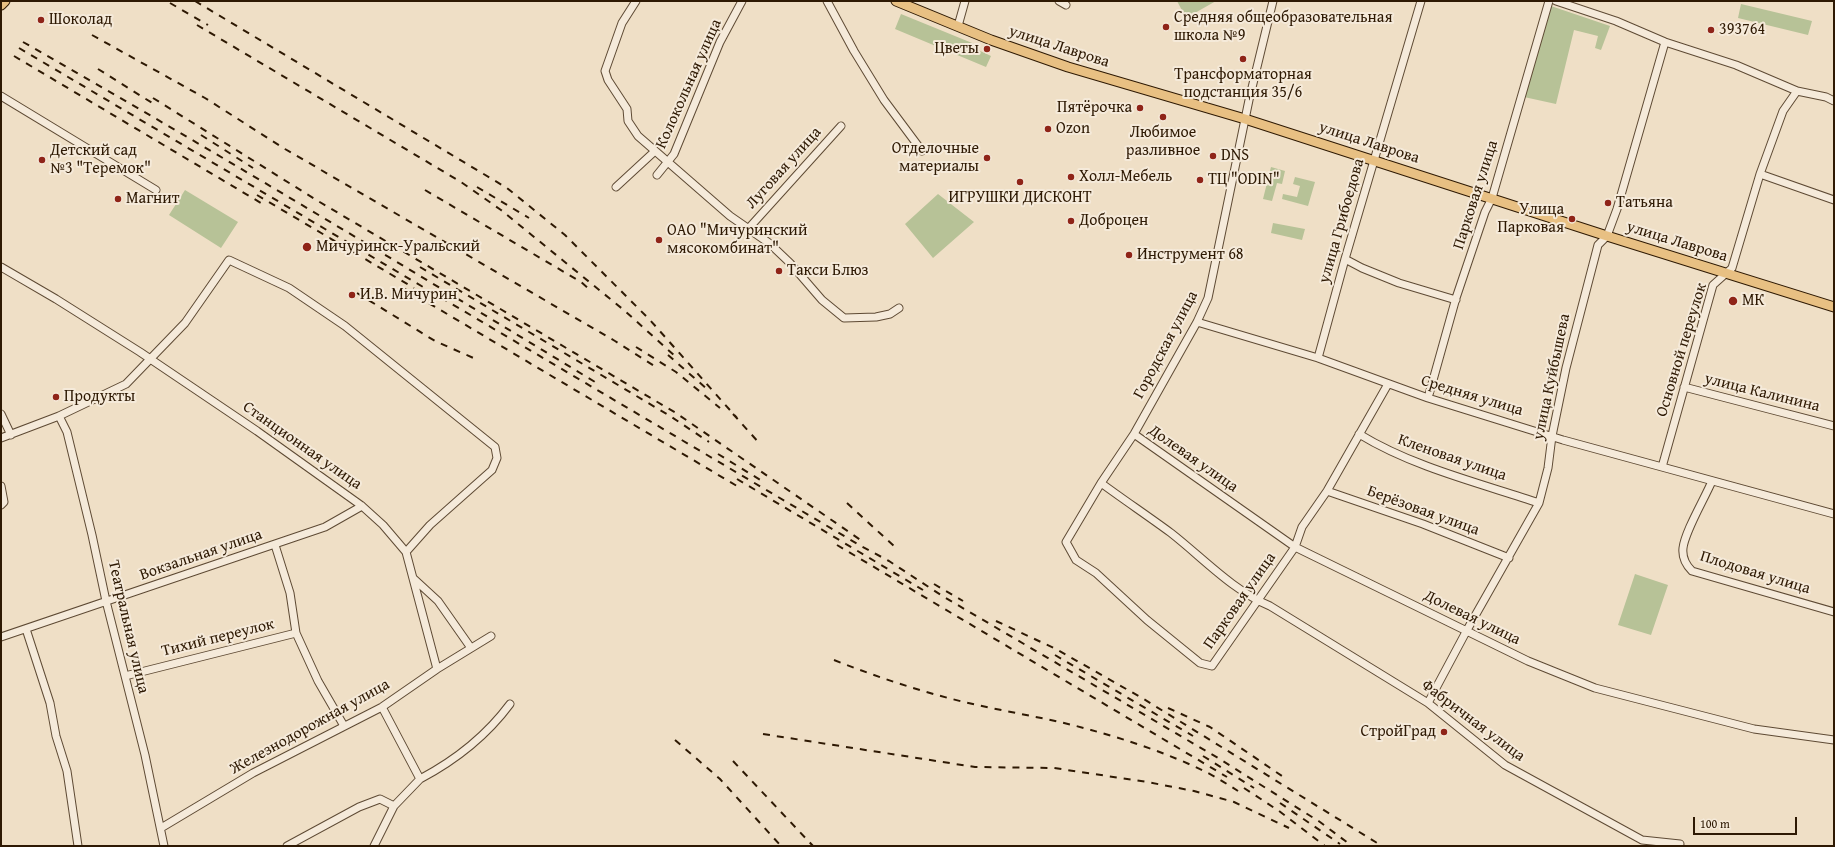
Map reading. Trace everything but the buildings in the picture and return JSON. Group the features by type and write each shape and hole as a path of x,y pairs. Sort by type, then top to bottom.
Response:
{"main road":[{"path":"1,5 5,1"},
{"name":"улица Лаврова","path":"896,1 992,40 1068,67 1245,119 1607,236 1834,307"}],"street":[{"name":"Луговая улица","path":"636,1 622,23 605,71 608,80 628,109 628,121 638,136 691,184 730,216 769,243 790,263 822,300 844,318 876,317 890,314 899,308"},
{"name":"Колокольная улица","path":"657,175 674,154 720,42 742,1"},
{"path":"827,1 854,51 884,100 922,151"},
{"path":"958,26 966,1"},
{"name":"Городская улица","path":"1066,542 1101,483 1134,434 1197,322 1208,298 1245,119 1273,1"},
{"name":"улица Грибоедова","path":"1318,358 1345,258 1421,1"},
{"name":"Парковая улица","path":"1428,398 1456,300 1485,212 1492,198 1549,1"},
{"path":"1556,1 1616,21 1665,42 1736,65 1797,91 1826,97 1834,101"},
{"name":"улица Куйбышева","path":"1428,702 1539,503 1548,468 1552,436 1566,368 1598,245 1607,236 1617,209 1665,42"},
{"name":"Основной переулок","path":"1662,467 1713,285 1732,268 1760,174 1783,111 1797,91"},
{"path":"1,96 156,190"},
{"name":"Луговая улица","path":"748,229 841,126"},
{"path":"616,187 655,151"},
{"path":"1760,174 1834,200"},
{"path":"1345,258 1362,268 1399,283 1456,300"},
{"path":"1,438 59,416 126,384 151,360 185,323 229,260 289,288 345,326 495,447 497,458 492,470 430,525 406,552"},
{"name":"Станционная улица","path":"1,267 56,299 257,431 362,506 383,525 406,552 437,669"},
{"name":"Средняя улица","path":"1197,322 1318,358 1428,398 1552,436 1834,514"},
{"name":"Парковая улица","path":"1066,542 1076,560 1096,573 1147,620 1200,663 1212,666 1256,600 1295,547 1302,528 1327,490 1388,384"},
{"name":"улица Калинина","path":"1684,388 1834,426"},
{"path":"1,414 11,435"},
{"name":"Театральная улица","path":"59,416 67,432 106,601 145,755 164,846"},
{"name":"Долевая улица","path":"1134,434 1295,547 1528,661 1595,688 1754,729 1834,740"},
{"name":"Кленовая улица","path":"1359,434 1383,448 1444,471 1539,503"},
{"name":"Плодовая улица","path":"1712,481 1683,547 1684,559 1687,566 1692,571 1834,612"},
{"name":"Фабричная улица","path":"1101,483 1171,534 1256,600 1270,606 1428,702 1505,765 1642,840 1680,844"},
{"path":"1,486 4,502 1,505"},
{"name":"Берёзовая улица","path":"1327,490 1423,524 1509,558"},
{"name":"Вокзальная улица","path":"1,637 325,527 362,506"},
{"path":"275,545 290,593 296,633 318,681 344,726"},
{"path":"412,577 438,601 471,648"},
{"path":"26,629 50,703 56,736 67,771 78,846"},
{"name":"Тихий переулок","path":"125,676 296,633"},
{"name":"Железнодорожная улица","path":"161,828 253,773 382,706 437,669 491,636"},
{"path":"374,846 394,806 420,779 442,768 462,752 503,714 510,704"},
{"path":"382,706 420,779"},
{"path":"287,846 359,807 380,799 394,806"}],"green space":[{"path":"1177,1 1216,1 1186,18"},
{"path":"1741,4 1812,21 1808,35 1738,18"},
{"path":"1551,6 1610,26 1601,50 1595,48 1598,36 1574,30 1556,104 1524,97"},
{"path":"901,14 977,45 976,49 991,56 986,67 895,29"},
{"path":"1271,167 1285,171 1282,184 1277,183 1272,201 1263,199"},
{"path":"1295,177 1315,182 1308,206 1282,199 1283,194 1297,197 1300,186 1293,184"},
{"path":"185,190 238,222 221,248 169,215"},
{"path":"938,194 974,222 933,258 905,224"},
{"path":"1273,223 1305,229 1302,240 1271,233"},
{"path":"1635,574 1668,585 1651,635 1618,625"}],"railway":[{"path":"195,1 507,188 565,235 650,320 737,418"},
{"path":"170,3 208,25"},
{"path":"197,25 461,182 501,210 625,311 676,357"},
{"path":"92,35 205,98 285,149 615,341 656,367"},
{"path":"23,42 241,169 600,385"},
{"path":"19,48 861,546 889,561 944,597 1218,758 1320,822 1352,846"},
{"path":"14,56 261,203"},
{"path":"98,69 157,106"},
{"path":"153,98 318,201 676,413 865,543"},
{"path":"201,135 253,168"},
{"path":"477,187 529,218"},
{"path":"425,190 581,282 588,288"},
{"path":"257,195 414,288"},
{"path":"420,267 670,416 709,442"},
{"path":"405,289 742,489"},
{"path":"357,293 435,341 478,360"},
{"path":"636,347 676,372 720,408"},
{"path":"668,355 707,389"},
{"path":"733,414 761,445"},
{"path":"718,454 762,481"},
{"path":"737,479 923,590"},
{"path":"847,503 895,547"},
{"path":"837,545 1227,777"},
{"path":"934,584 963,601"},
{"path":"996,621 1056,649 1142,698 1382,846"},
{"path":"1055,655 1193,736"},
{"path":"834,660 882,678 931,693 980,706 1075,726 1134,743 1191,765 1238,791"},
{"path":"1168,708 1210,727 1282,776"},
{"path":"763,734 975,767 1054,768 1147,782 1194,791 1234,802 1289,828"},
{"path":"675,740 720,779 781,846"},
{"path":"1203,756 1254,788"},
{"path":"733,761 813,846"},
{"path":"1244,788 1279,811 1325,846"},
{"path":"1280,803 1340,844"}],"place":[{"name":"Шоколад","path":"41,20"},
{"name":"Средняя общеобразовательная школа №9","path":"1166,27"},
{"name":"393764","path":"1711,30"},
{"name":"Цветы","path":"987,49"},
{"name":"Трансформаторная подстанция 35/6","path":"1243,59"},
{"name":"Пятёрочка","path":"1140,108"},
{"name":"Любимое разливное","path":"1163,117"},
{"name":"Ozon","path":"1048,129"},
{"name":"DNS","path":"1213,156"},
{"name":"Отделочные материалы","path":"987,158"},
{"name":"Детский сад №3 \"Теремок\"","path":"42,160"},
{"name":"Холл-Мебель","path":"1071,177"},
{"name":"ТЦ \"ODIN\"","path":"1200,180"},
{"name":"ИГРУШКИ ДИСКОНТ","path":"1020,182"},
{"name":"Магнит","path":"118,199"},
{"name":"Татьяна","path":"1608,203"},
{"name":"Улица Парковая","path":"1572,219"},
{"name":"Доброцен","path":"1071,221"},
{"name":"ОАО \"Мичуринский мясокомбинат\"","path":"659,240"},
{"name":"Мичуринск-Уральский","path":"307,247"},
{"name":"Инструмент 68","path":"1129,255"},
{"name":"Такси Блюз","path":"779,271"},
{"name":"И.В. Мичурин","path":"352,295"},
{"name":"МК","path":"1733,301"},
{"name":"Продукты","path":"56,397"},
{"name":"СтройГрад","path":"1444,732"}]}
